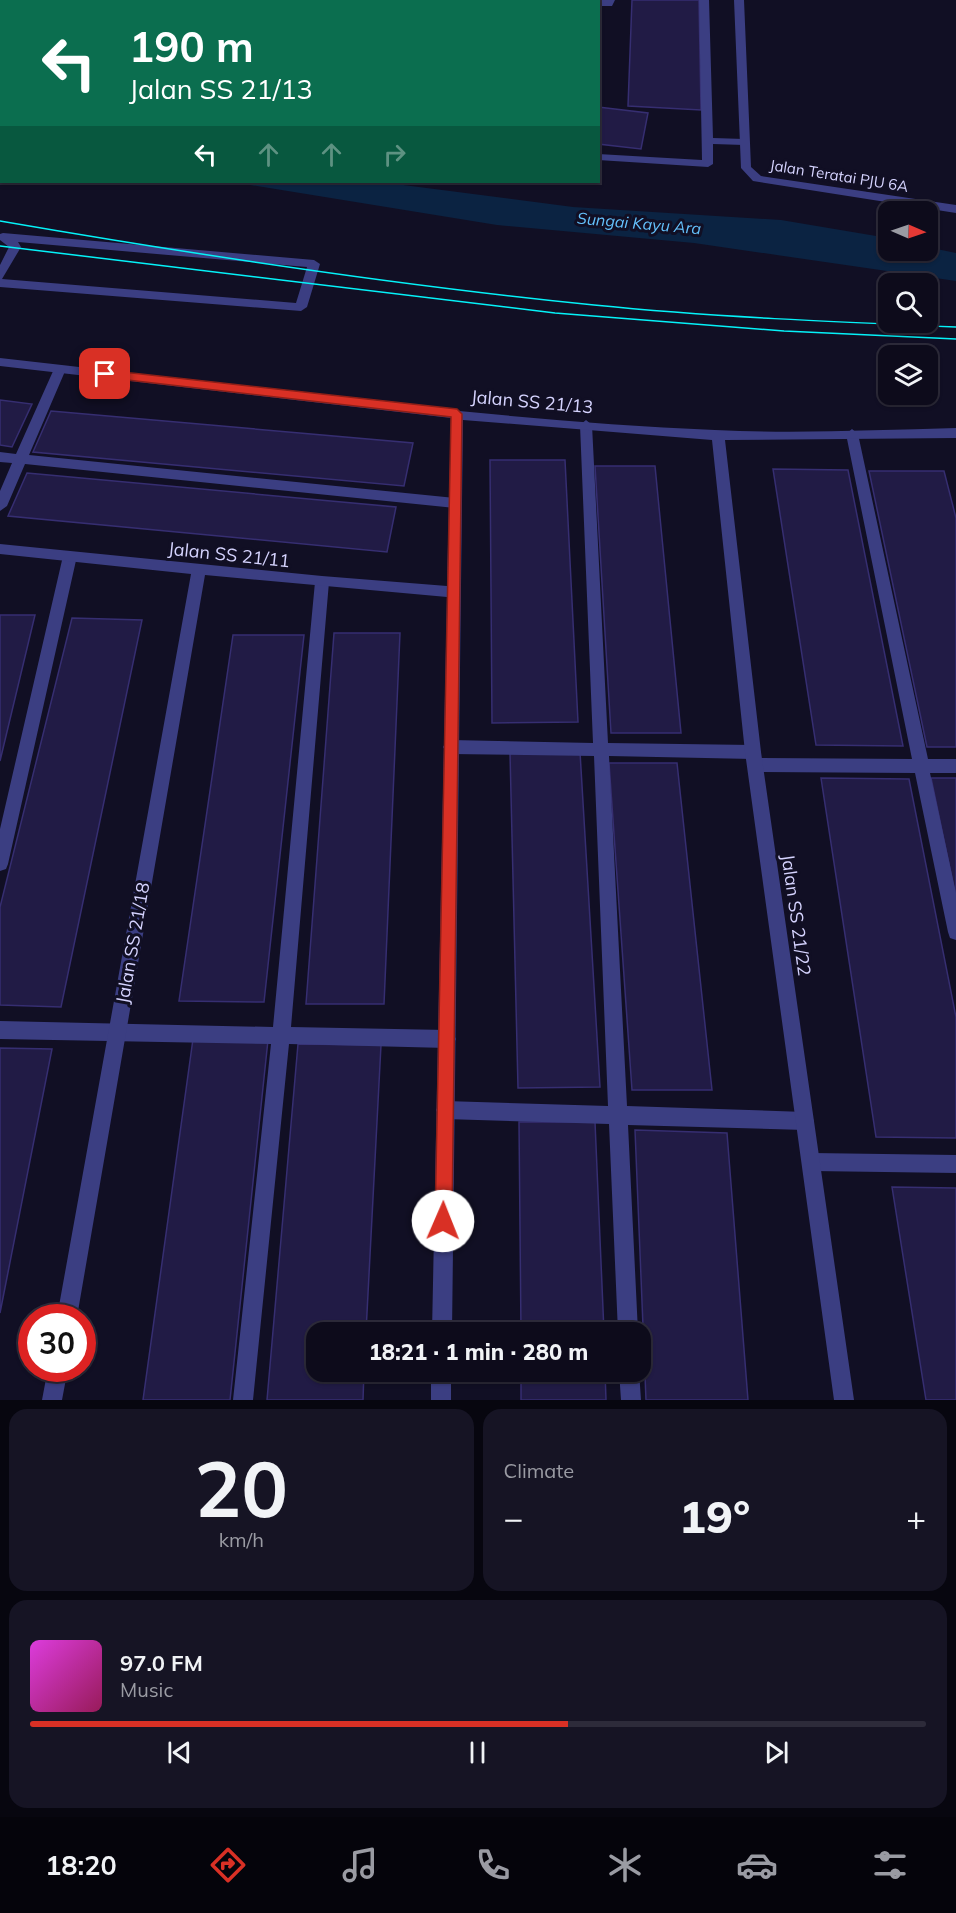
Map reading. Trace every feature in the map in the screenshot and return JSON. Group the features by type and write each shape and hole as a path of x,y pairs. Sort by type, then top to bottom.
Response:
{"street":[{"path":"600,157 708,164 704,0"},
{"name":"Jalan Teratai PJU 6A","path":"739,0 746,168 757,178 956,209"},
{"path":"707,141 744,142"},
{"path":"0,276 15,247 4,237"},
{"path":"0,283 301,307 314,264 4,237"},
{"name":"Jalan SS 21/13","path":"0,362 457,414 718,435 956,434"},
{"path":"0,506 60,369"},
{"path":"442,1322 457,414"},
{"path":"586,425 627,1322"},
{"path":"852,434 956,932"},
{"name":"Jalan SS 21/22","path":"718,435 754,758 844,1400"},
{"path":"0,457 455,503"},
{"name":"Jalan SS 21/11","path":"0,549 322,582 454,592"},
{"path":"0,864 70,556"},
{"name":"Jalan SS 21/18","path":"69,1304 199,569"},
{"path":"243,1400 281,1036 322,582"},
{"path":"451,747 956,765"},
{"path":"0,1030 447,1039"},
{"path":"445,1110 805,1121"},
{"path":"812,1162 956,1164"},
{"path":"52,1400 55,1382"},
{"path":"441,1382 441,1400"},
{"path":"630,1382 631,1400"}],"water":[{"name":"Sungai Kayu Ara","path":"238,183 388,183 573,207 781,220 878,236 878,261 938,261 938,249 956,253 956,281 938,278 938,273 901,273 694,243 497,225"}],"building":[{"path":"632,0 699,0 701,110 628,106"},
{"path":"600,107 648,113 641,149 600,144"},
{"path":"0,400 32,404 12,447 0,445"},
{"path":"51,411 413,443 404,486 33,452"},
{"path":"490,460 565,460 578,722 492,723"},
{"path":"595,466 655,466 681,733 611,733"},
{"path":"773,469 848,470 903,746 816,745"},
{"path":"869,471 944,471 956,518 956,747 927,747"},
{"path":"27,473 396,507 387,552 8,516"},
{"path":"0,615 35,615 0,761"},
{"path":"72,618 142,620 61,1007 0,1005 0,907"},
{"path":"334,633 400,633 384,1004 306,1004"},
{"path":"233,635 304,635 264,1002 179,1001"},
{"path":"580,752 600,1087 518,1088 510,753"},
{"path":"609,763 677,763 712,1090 632,1090"},
{"path":"821,778 909,779 956,1017 956,1138 876,1137"},
{"path":"931,778 956,778 956,898"},
{"path":"193,1039 268,1040 230,1400 143,1400"},
{"path":"298,1044 381,1045 367,1322 306,1322 306,1382 364,1382 363,1400 267,1400"},
{"path":"0,1048 52,1049 0,1313"},
{"path":"519,1122 595,1122 604,1322 521,1322"},
{"path":"635,1130 727,1133 748,1400 646,1400 645,1382 651,1382 651,1322 643,1322"},
{"path":"892,1187 956,1188 956,1400 926,1400"},
{"path":"521,1382 605,1382 606,1400 521,1400"}],"tram line":[{"path":"0,221 296,268 519,297 729,316 956,327"},
{"path":"0,246 555,313 784,331 956,339"}],"route":[{"path":"105,374 457,414 443,1221"}]}
